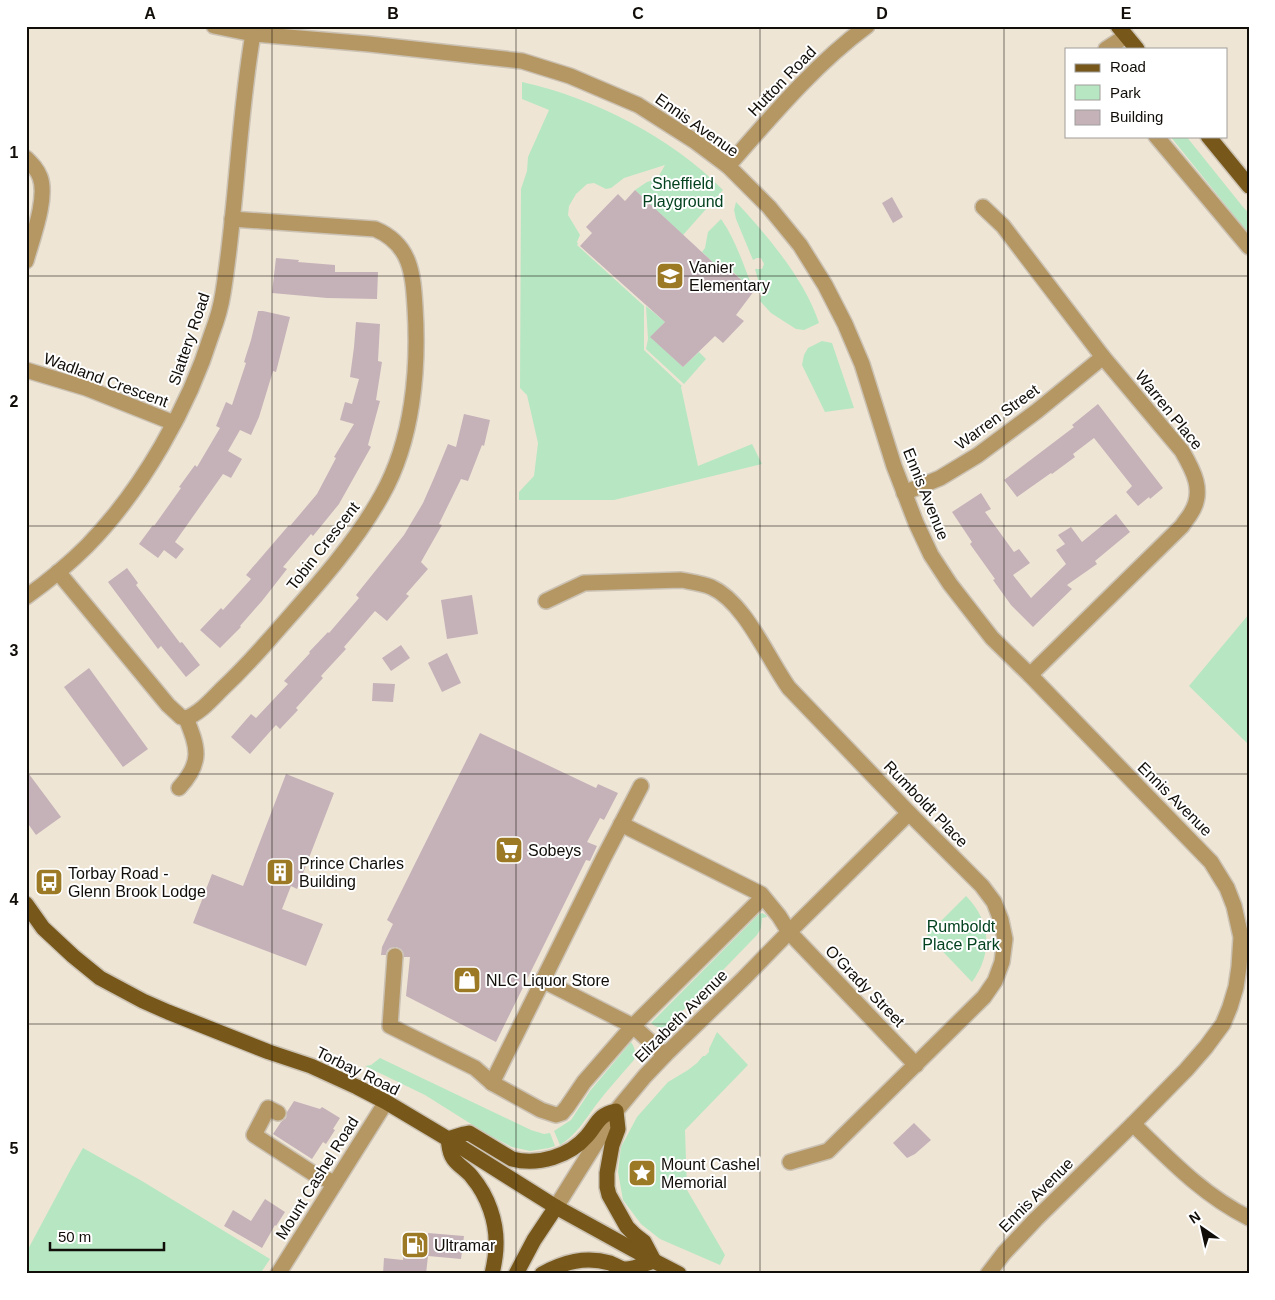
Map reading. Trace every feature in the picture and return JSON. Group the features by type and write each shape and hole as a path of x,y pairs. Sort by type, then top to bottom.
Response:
{"main road":[{"path":"1122,31 1135,48"},
{"path":"1210,138 1249,186"},
{"name":"Torbay Road","path":"26,904 43,928 87,969 142,1002 319,1070 357,1087 448,1138 556,1207 679,1274"},
{"path":"492,1274 496,1247 492,1216 474,1178 453,1158 448,1138 469,1134 512,1159 536,1162 555,1157 578,1145 588,1136 602,1116 616,1111 618,1129 609,1156 607,1173 609,1195 627,1227 644,1242 654,1261 626,1270 610,1263 596,1260 565,1262 542,1274"},
{"name":"Elizabeth Avenue","path":"516,1274 534,1240 556,1207"}],"street":[{"name":"Ennis Avenue","path":"214,26 253,34 369,44 522,61 570,76 638,105 696,142 728,166 769,207 800,245 825,285 845,324 862,364 894,466 916,523 931,555 950,584 992,638 1211,862 1227,888 1241,937 1239,967 1230,1007 1223,1024 1186,1070 1036,1219 1004,1253 988,1274"},
{"name":"Hutton Road","path":"728,166 794,92 824,62 848,32 867,26"},
{"path":"1107,48 1122,31"},
{"name":"Slattery Road","path":"26,597 58,572 110,520 138,483 174,423 199,372 223,294 239,141 253,34"},
{"path":"1158,138 1249,246"},
{"path":"26,158 36,167 41,178 43,194 26,261"},
{"name":"Warren Place","path":"983,207 1003,226 1103,357 1182,450 1197,481 1198,497 1192,512 1182,526 1030,675"},
{"name":"Tobin Crescent","path":"186,718 209,702 251,661 350,545 365,522 383,494 395,467 405,436 416,363 414,301 409,264 403,251 385,233 375,229 232,219"},
{"name":"Warren Street","path":"904,493 940,478 978,454 1037,411 1103,357"},
{"name":"Wadland Crescent","path":"26,370 86,388 174,423"},
{"path":"58,572 168,705 186,718 197,750 196,762 189,776 179,788"},
{"name":"Rumboldt Place","path":"546,601 584,583 681,580 711,588 726,597 738,609 778,674 789,688 982,886 994,902 1002,920 1005,939 1002,962 995,981 984,997 828,1151 790,1162"},
{"path":"492,1083 620,824 641,786"},
{"name":"Elizabeth Avenue","path":"556,1207 616,1111 665,1055 909,813"},
{"path":"395,956 390,1026 475,1068 492,1083 550,1113 556,1115 562,1112 584,1082 633,1026 764,897 620,824"},
{"name":"O'Grady Street","path":"764,897 789,932 916,1065"},
{"path":"542,980 633,1026 665,1055"},
{"name":"Mount Cashel Road","path":"278,1274 386,1102"},
{"path":"278,1113 268,1108 254,1135 314,1174 335,1183"},
{"path":"1133,1124 1174,1164 1212,1197 1249,1218"}],"green space":[{"name":"Sheffield Playground","path":"522,82 576,98 630,122 680,153 723,190 683,235 635,190 647,182 657,179 665,165 624,178 611,188 606,189 594,183 587,184 576,194 569,206 568,215 580,235 577,245 644,306 644,350 682,386 698,466 752,444 762,464 614,500 519,500 519,492 534,476 538,443 527,395 520,388 521,189 527,171 528,157 549,110 522,99"},
{"path":"1172,138 1188,138 1249,213 1249,234"},
{"path":"736,202 772,243 795,275 813,307 819,323 804,330 796,329 771,313 760,301 762,294 755,269 762,269 764,264 761,258 753,260 736,219 734,210"},
{"path":"721,219 735,245 754,291 723,263 719,268 702,252 705,248 708,232"},
{"path":"646,306 665,322 651,337 683,367 699,352 706,359 684,384 646,349 648,339"},
{"path":"822,341 832,343 854,408 825,412 802,365 808,348"},
{"path":"1249,614 1249,745 1189,686"},
{"name":"Rumboldt Place Park","path":"966,896 980,916 986,938 983,960 972,982 927,935"},
{"path":"762,913 767,917 762,918 761,928 757,935 693,1001 665,1027 657,1027 651,1023 759,914"},
{"path":"717,1032 748,1065 685,1130 687,1190 725,1255 720,1265 660,1239 641,1224 623,1200 618,1172 621,1147 637,1117 668,1082 688,1070 709,1052"},
{"path":"631,1042 635,1051 634,1060 605,1093 576,1132 560,1145 554,1131 571,1120 590,1091"},
{"path":"380,1058 531,1130 544,1134 550,1133 555,1146 530,1151 512,1147 487,1134 425,1095 365,1066 371,1065"},
{"path":"83,1148 142,1181 270,1259 260,1274 26,1274 26,1253"}],"building":[{"path":"635,190 719,268 722,263 754,291 736,315 744,321 723,343 715,336 683,367 650,337 665,322 580,246 592,233 586,227 618,194 625,201"},
{"path":"892,197 903,217 893,223 882,203"},
{"path":"276,258 335,265 335,272 378,272 377,299 327,298 272,293"},
{"path":"258,311 290,317 276,372 273,371 259,417 251,435 240,430 228,451 242,459 231,478 223,474 175,542 184,549 176,559 164,550 158,558 139,544 181,488 179,487 195,465 197,467 220,428 216,426 226,402 232,405 246,363 244,362"},
{"path":"356,322 380,324 378,361 382,362 376,400 380,401 368,445 371,447 339,504 313,536 311,534 283,567 287,569 241,627 220,648 200,630 221,608 223,610 251,579 246,575 317,494 336,458 334,457 354,424 340,420 345,402 352,404 359,379 350,377"},
{"path":"1098,404 1163,488 1138,506 1126,492 1132,486 1094,438 1073,454 1075,457 1017,497 1004,480 1074,427 1072,425"},
{"path":"464,414 490,420 484,446 482,445 468,481 461,479 439,524 442,525 421,562 428,569 406,594 409,596 387,621 375,611 344,647 346,649 321,676 323,678 296,708 298,710 280,729 276,725 250,754 231,737 251,714 256,718 288,684 284,681 359,598 356,595 404,535 423,503 448,444 456,447"},
{"path":"981,493 991,509 985,512 1014,552 1019,549 1030,563 1013,575 1031,598 1066,564 1056,550 1065,544 1058,535 1071,527 1082,542 1116,514 1130,532 1095,561 1097,564 1067,585 1072,589 1033,627 1011,605 993,580 995,579 970,544 972,542 952,512"},
{"path":"127,568 138,583 136,585 180,643 182,642 200,665 186,677 161,646 158,649 108,582"},
{"path":"472,595 478,634 447,639 441,600"},
{"path":"401,645 410,658 391,671 382,658"},
{"path":"447,653 461,683 442,692 428,663"},
{"path":"89,668 148,749 123,767 64,687"},
{"path":"373,683 395,684 393,702 372,701"},
{"name":"Sobeys","path":"480,733 596,788 598,784 618,793 604,820 600,818 587,842 597,846 590,861 586,860 496,1042 406,996 410,957 404,957 401,949 396,947 390,948 386,955 381,955 382,947 393,924 387,920"},
{"path":"26,770 61,817 36,835 26,821"},
{"name":"Prince Charles Building","path":"286,774 334,793 297,889 291,886 282,909 323,924 306,966 193,923 212,874 243,886"},
{"path":"294,1101 320,1109 322,1107 340,1118 326,1144 323,1142 312,1159 273,1134 286,1118 287,1112"},
{"path":"914,1123 931,1140 915,1154 907,1158 893,1143"},
{"path":"265,1199 285,1212 262,1248 224,1226 233,1210 251,1221"},
{"path":"405,1232 464,1236 461,1259 428,1256 426,1274 383,1274 384,1258 403,1260"}],"place":[{"name":"Vanier Elementary","path":"670,276"},
{"name":"Sobeys","path":"509,850"},
{"name":"Prince Charles Building","path":"280,872"},
{"name":"Torbay Road - Glenn Brook Lodge","path":"49,882"},
{"name":"NLC Liquor Store","path":"467,980"},
{"name":"Mount Cashel Memorial","path":"642,1173"},
{"name":"Ultramar","path":"415,1245"}]}
